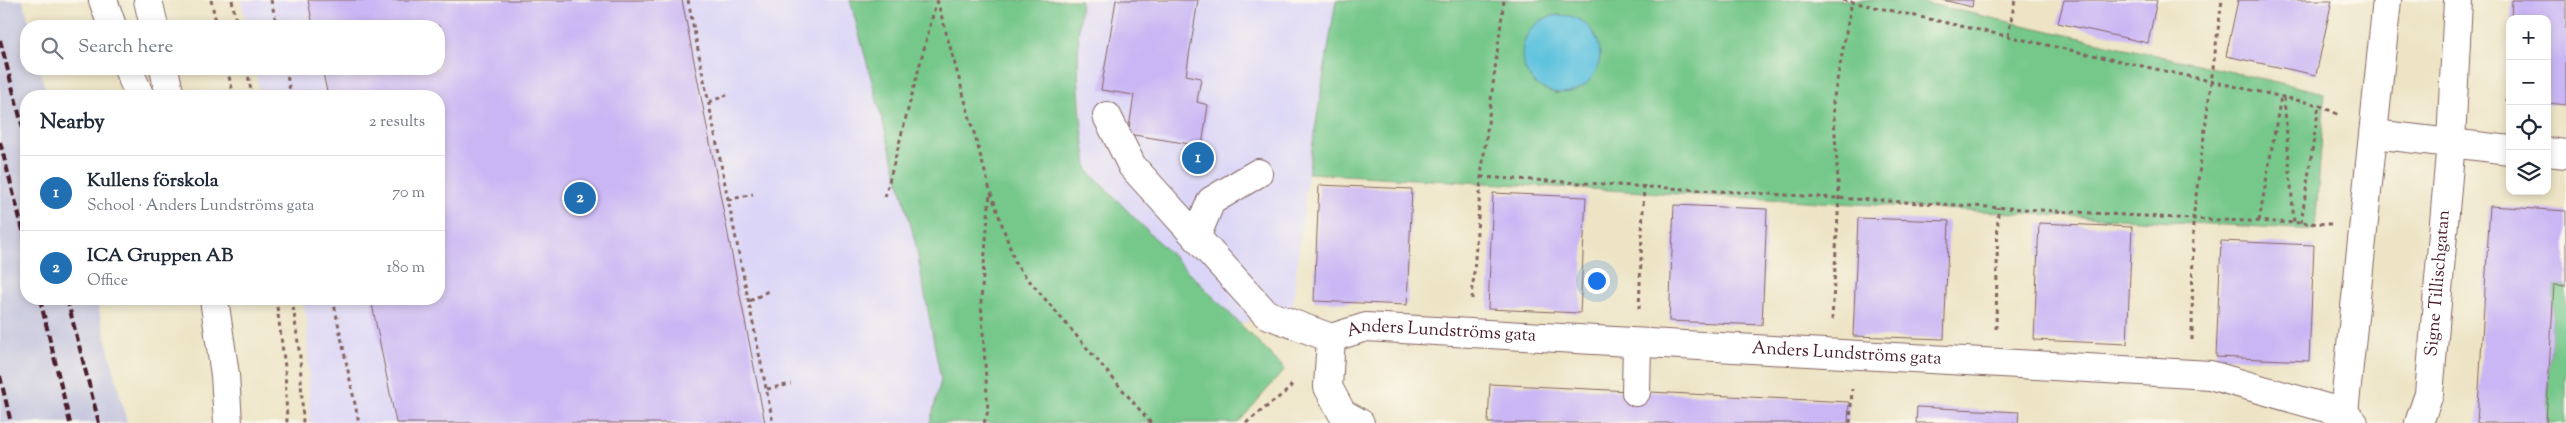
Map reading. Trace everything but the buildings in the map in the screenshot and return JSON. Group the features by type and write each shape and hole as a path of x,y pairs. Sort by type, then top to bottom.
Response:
{"street":[{"path":"103,0 110,20"},
{"path":"148,0 153,20"},
{"path":"2349,418 2387,0"},
{"name":"Signe Tillischgatan","path":"2420,423 2430,394 2451,142 2458,0"},
{"path":"131,75 137,90"},
{"path":"165,75 169,90"},
{"path":"1107,116 1132,166 1266,314 1331,338 1328,387 1342,413 1360,423"},
{"path":"2374,134 2506,149"},
{"path":"2551,152 2566,154"},
{"path":"1197,236 1211,200 1258,173"},
{"path":"215,305 225,375 228,423"},
{"name":"Anders Lundströms gata","path":"1331,338 1366,327 2210,375 2349,418"},
{"path":"1636,392 1637,343"}],"path":[{"path":"211,0 216,20"},
{"path":"232,0 237,20"},
{"path":"272,0 276,20"},
{"path":"688,0 773,423"},
{"path":"937,0 990,190 1016,265 1151,423"},
{"path":"885,197 937,0"},
{"path":"1471,305 1480,177 1504,0"},
{"path":"1844,0 2319,105 2300,223"},
{"path":"2008,36 2015,0"},
{"path":"2191,346 2193,219 2222,0"},
{"path":"1832,327 1839,197 1833,102 1852,1"},
{"path":"229,75 232,90"},
{"path":"248,75 251,90"},
{"path":"287,75 290,90"},
{"path":"709,102 727,95"},
{"path":"2259,221 2282,97"},
{"path":"2282,97 2294,223"},
{"path":"1480,177 1644,185 2193,219 2324,224"},
{"path":"1638,316 1644,185"},
{"path":"984,423 988,411 981,300 990,190"},
{"path":"728,200 753,194"},
{"path":"1996,331 1998,207"},
{"path":"750,301 770,290"},
{"path":"277,305 286,367 287,423"},
{"path":"293,305 300,357 303,423"},
{"path":"334,305 358,423"},
{"path":"1246,423 1288,390 1297,377"},
{"path":"1850,423 1852,380"},
{"path":"767,389 791,384"}],"shaded area":[{"path":"0,0 23,0 28,20 20,20 20,75 42,75 45,90 20,90 20,305 98,305 127,423 0,423"},
{"path":"241,0 850,0 915,241 941,380 930,423 310,423 307,320 303,305 445,305 445,90 260,90 256,75 445,75 445,20 246,20"},
{"path":"1081,0 1336,0 1308,173 1292,309 1239,324 1088,172 1084,145 1077,38"}],"green space":[{"path":"850,0 1081,0 1078,64 1082,129 1088,171 1285,369 1238,423 930,423 941,380 915,241"},
{"path":"1336,0 1912,0 2325,93 2315,230 1308,173","holes":["1558,15 1581,20 1596,35 1557,94 1534,83 1524,68"]},
{"path":"2554,285 2566,286 2566,423 2546,423"}],"water":[{"path":"1561,15 1576,18 1589,26 1597,39 1600,54 1597,69 1589,82 1576,90 1561,93 1546,90 1533,82 1525,69 1522,54 1525,39 1533,26 1546,18"}],"railway":[{"path":"0,40 20,117"},
{"path":"0,142 20,219"},
{"path":"41,305 70,423"},
{"path":"69,305 99,423"},
{"path":"0,376 11,423"}],"place":[{"name":"Kullens förskola","path":"1198,158"},
{"name":"ICA Gruppen AB","path":"580,198"}]}
